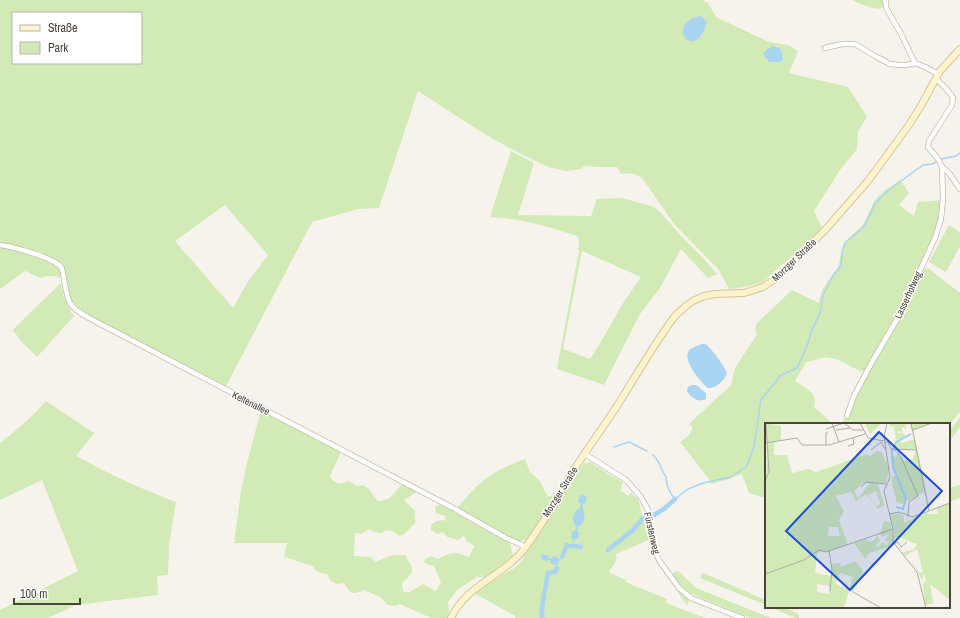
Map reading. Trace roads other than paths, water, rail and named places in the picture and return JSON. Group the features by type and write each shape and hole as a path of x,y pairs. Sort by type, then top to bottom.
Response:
{"street":[{"path":"885,0 886,8 915,63"},
{"path":"825,48 842,44 855,44 890,64 906,65 915,63 925,67 937,77 953,98 952,105 929,141 928,147 960,189"},
{"name":"Morzger Straße","path":"451,618 458,605 466,595 510,563 525,547 675,316 693,301 704,296 750,292 769,284 784,271 823,232 868,181 909,125 937,77 960,49"},
{"name":"Lasserhofweg","path":"847,416 854,396 900,314 935,238 941,219 944,199 942,167"},
{"name":"Keltenallee","path":"0,245 13,247 42,256 57,263 62,268 67,296 71,306 88,318 525,547"},
{"name":"Fürstenweg","path":"585,454 626,480 641,496 648,510 653,544 659,560 679,588 691,598 742,618"}],"water":[{"path":"701,16 707,22 703,33 694,41 687,40 683,34 684,26 692,18"},
{"path":"773,46 781,49 783,60 780,62 769,62 763,54 766,50"},
{"path":"705,344 710,349 727,373 720,384 711,388 708,388 701,381 688,361 687,356 690,349"},
{"path":"691,385 696,385 706,393 706,399 698,400 691,396 687,391 688,387"},
{"path":"583,494 587,497 585,504 583,503 584,522 578,527 578,539 575,539 574,543 573,539 571,538 572,531 575,531 576,527 574,524 574,513 580,508 581,503 578,502 580,495 582,496"},
{"path":"542,554 549,556 548,558 552,559 553,556 560,559 557,566 550,563 551,561 547,559 547,561 541,559"}],"waterway":[{"path":"653,455 666,477 671,494 675,499 688,489 703,483 731,477 746,467 754,447 761,400 781,375 797,368 820,313 823,295 834,274 841,266 842,252 845,243 864,226 875,203 890,189 923,165 932,164 941,159 956,156 960,153"},
{"path":"614,447 629,442 647,451"},
{"path":"654,515 664,509 675,499"},
{"path":"608,550 633,530 643,518"},
{"path":"562,557 567,545"},
{"path":"570,546 581,547"},
{"path":"545,591 548,573 555,572 557,568"},
{"path":"542,618 544,594"}]}
